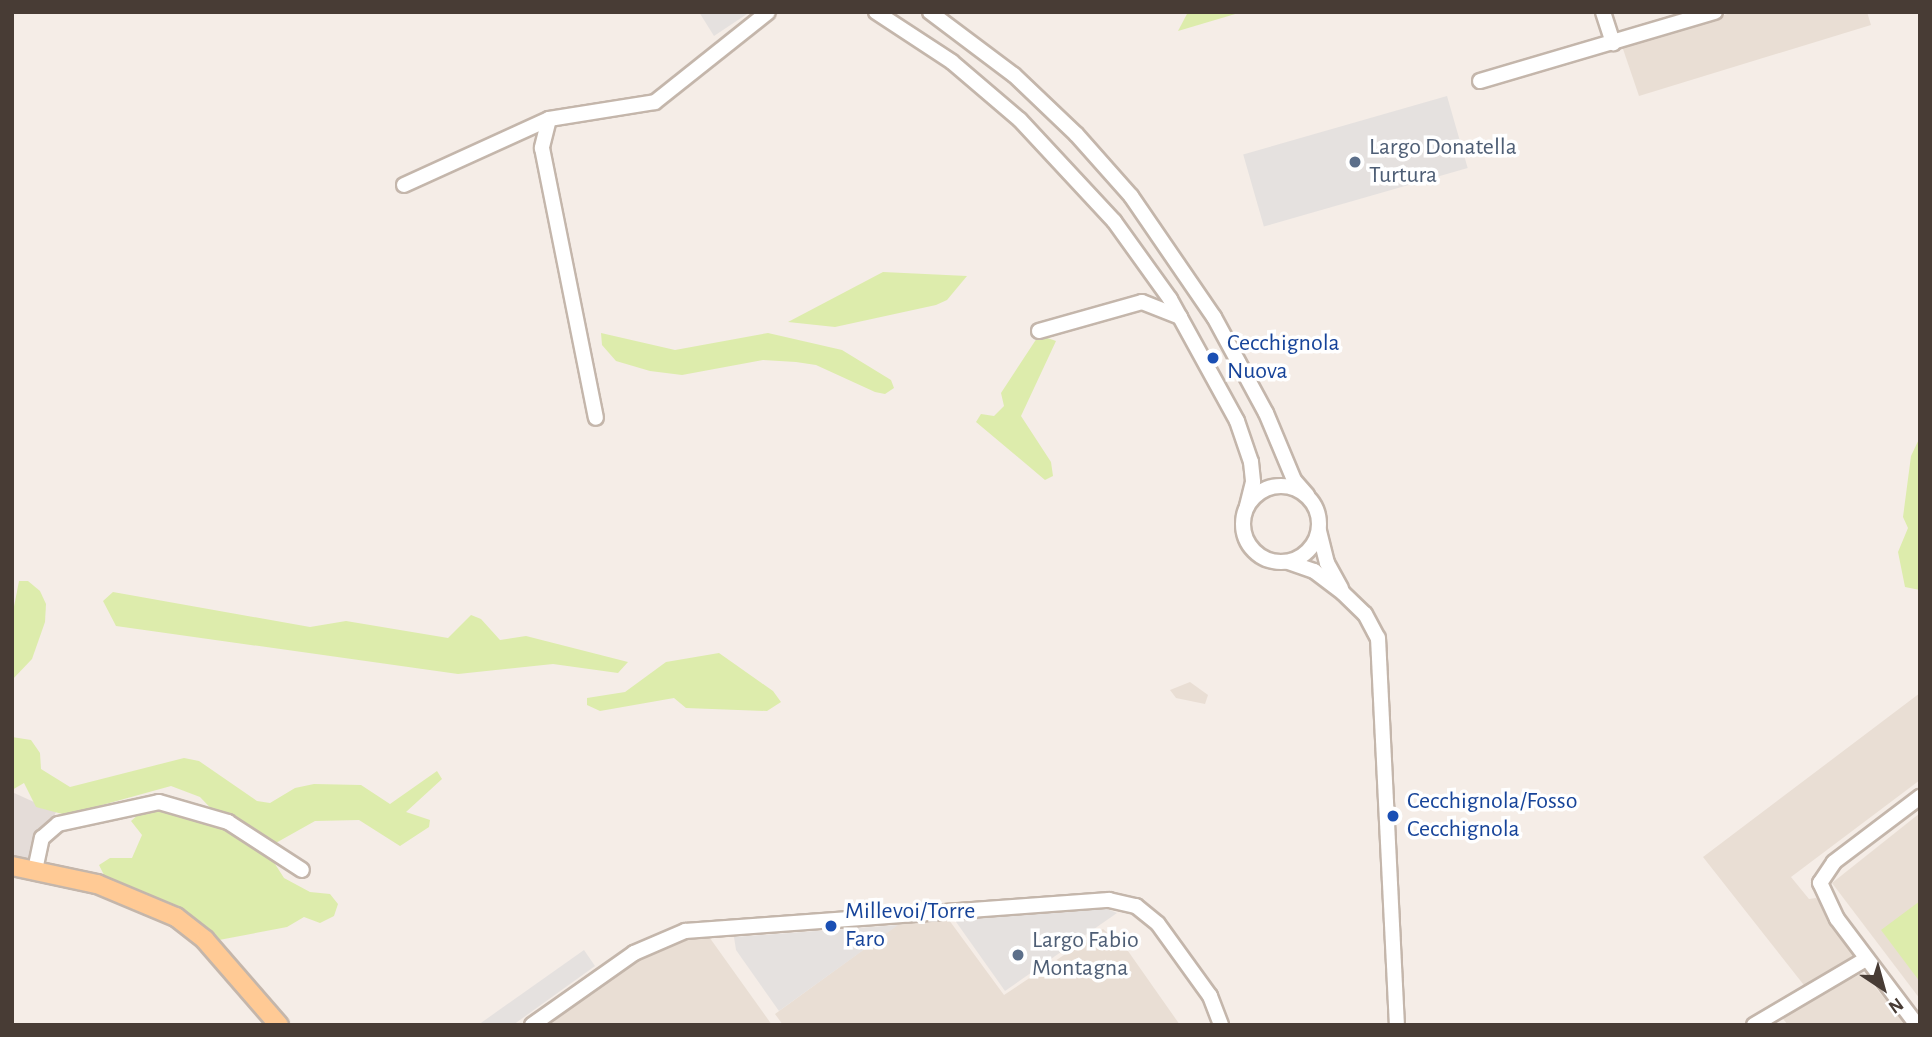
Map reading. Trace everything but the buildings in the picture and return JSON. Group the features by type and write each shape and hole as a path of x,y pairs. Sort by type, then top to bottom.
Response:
{"main road":[{"path":"12,866 109,887 176,916 212,948 279,1025"}],"street":[{"path":"404,185 549,119 655,102 768,12"},
{"path":"876,12 952,62 1020,120 1093,195 1181,317 1246,442 1253,482 1243,519 1248,544 1268,560 1288,562 1314,571 1343,593 1373,625 1379,648 1397,1025"},
{"path":"930,12 1024,85 1131,196 1214,317 1266,413 1294,480 1315,505 1327,563 1343,593"},
{"path":"1604,12 1613,43"},
{"path":"1480,82 1715,12"},
{"path":"549,119 542,148 596,418"},
{"path":"1142,302 1150,288 1147,267"},
{"path":"1039,331 1142,302 1181,317"},
{"path":"1247,506 1268,487 1293,487 1307,495"},
{"path":"1288,562 1311,548 1319,531"},
{"path":"1917,1025 1827,904 1820,879 1834,862 1920,797"},
{"path":"35,870 42,838 58,824 159,802 228,822 302,870"},
{"path":"532,1025 634,953 685,931 1109,900 1136,906 1158,924 1210,996 1221,1025"},
{"path":"1754,1025 1866,959"}],"shaded area":[{"path":"699,12 750,12 714,36"},
{"path":"1734,12 1867,12 1871,25 1639,96 1622,46"},
{"name":"Largo Donatella Turtura","path":"1447,96 1468,168 1264,227 1243,154"},
{"path":"1190,682 1208,695 1205,704 1176,698 1170,690"},
{"path":"1920,693 1920,780 1791,877 1809,899 1816,898 1858,957 1807,989 1703,857"},
{"path":"12,792 56,812 30,863 12,860"},
{"path":"1920,813 1920,999 1832,883"},
{"name":"Largo Fabio Montagna","path":"1107,909 1117,913 1005,991 954,919"},
{"path":"949,920 1004,995 1103,929 1128,951 1180,1025 783,1025 775,1014 900,923"},
{"path":"898,925 779,1011 736,950 734,937"},
{"path":"707,934 772,1025 548,1025 638,960 675,942"},
{"path":"584,950 595,966 513,1025 478,1025"},
{"path":"1863,973 1907,1025 1788,1025 1779,1014"}],"green space":[{"path":"1188,12 1242,12 1178,31"},
{"path":"883,272 967,276 947,300 936,305 835,327 788,322"},
{"path":"601,333 675,350 768,333 842,350 891,380 894,388 885,394 875,392 816,365 796,362 763,360 682,375 650,371 616,361 602,345"},
{"path":"1039,335 1056,341 1021,416 1051,462 1053,476 1045,480 976,422 981,414 994,416 1004,406 1001,393"},
{"path":"1920,437 1920,590 1905,587 1898,552 1908,528 1903,517 1911,456"},
{"path":"19,581 28,581 40,591 46,604 45,622 32,659 12,680 12,617"},
{"path":"113,592 310,627 346,621 448,638 471,615 481,619 500,640 526,636 628,662 618,673 553,664 458,674 116,626 103,601"},
{"path":"719,653 773,691 781,702 767,711 686,708 674,698 600,711 587,705 587,698 625,692 666,662"},
{"path":"12,737 31,740 40,753 41,769 70,787 184,758 199,761 257,801 270,803 295,788 314,784 361,785 390,804 437,771 442,779 406,812 430,820 429,827 400,846 359,820 315,821 274,844 268,853 284,878 310,892 330,894 338,904 334,916 320,923 304,917 287,927 219,940 177,908 104,875 99,865 110,858 132,858 142,835 131,821 148,806 174,803 212,826 223,821 200,797 171,786 66,815 36,807 24,783 12,790"},
{"path":"1920,901 1920,982 1881,930"}],"place":[{"name":"Largo Donatella Turtura","path":"1355,162"},
{"name":"Cecchignola Nuova","path":"1213,358"},
{"name":"Cecchignola/Fosso Cecchignola","path":"1393,816"},
{"name":"Millevoi/Torre Faro","path":"831,926"},
{"name":"Largo Fabio Montagna","path":"1018,955"}]}
